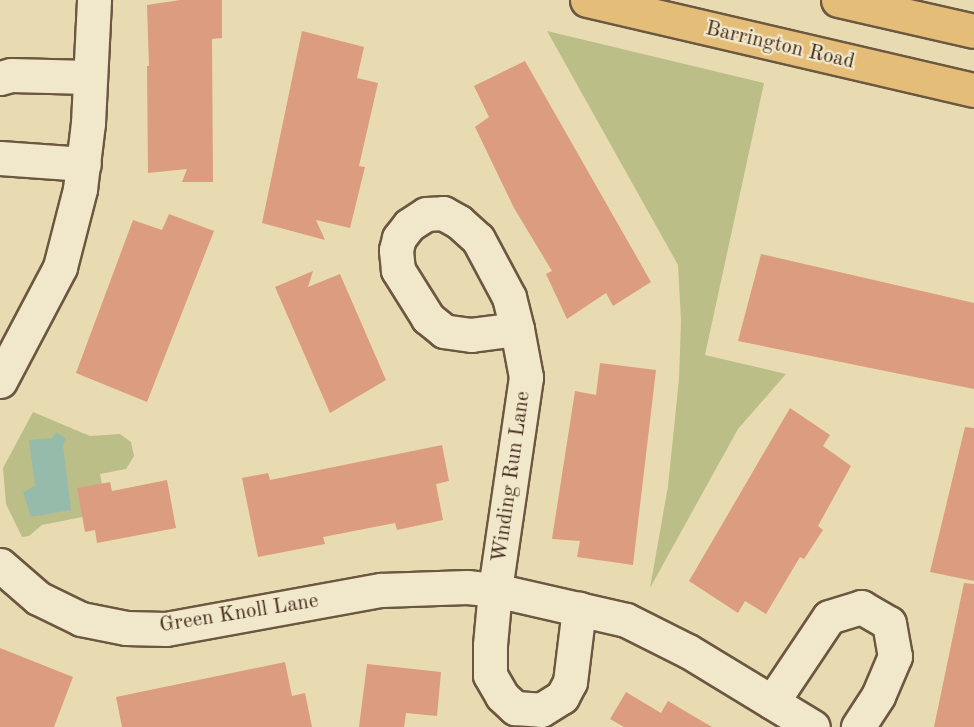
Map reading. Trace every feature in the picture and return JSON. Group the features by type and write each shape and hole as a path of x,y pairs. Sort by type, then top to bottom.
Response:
{"main road":[{"name":"Barrington Road","path":"587,0 974,90"},
{"path":"838,0 913,8 974,31"}],"street":[{"path":"0,381 60,267 81,189 94,0"},
{"path":"0,78 11,75 89,77"},
{"path":"0,158 84,164"},
{"name":"Winding Run Lane","path":"495,590 526,377 517,329"},
{"name":"Green Knoll Lane","path":"0,565 12,578 46,602 81,619 126,628 166,629 381,590 467,587 495,590 579,609 637,626 688,651 813,727"},
{"path":"495,590 490,675 502,696 515,708 541,710 562,697 570,682 579,609"},
{"path":"772,702 829,617 861,607 889,623 895,656 878,696 858,727"}],"green space":[{"path":"547,31 764,83 705,355 786,374 738,429 650,588 668,486 679,379 681,321 678,265"},
{"path":"33,412 90,436 120,434 131,442 134,456 126,469 100,474 102,484 82,517 42,525 29,536 22,537 6,504 3,468"}],"shaded area":[{"path":"56,432 66,438 63,445 71,510 31,517 23,492 35,486 29,440 52,438"}],"building":[{"path":"180,0 222,0 222,38 212,39 213,182 182,182 187,169 148,173 147,5"},
{"path":"302,31 364,47 357,78 378,83 359,166 365,167 350,228 316,220 325,240 262,223"},
{"path":"525,61 651,282 613,306 606,293 567,319 546,274 552,271 514,208 475,127 489,117 474,86"},
{"path":"169,214 214,231 147,402 76,373 133,220 162,230"},
{"path":"761,254 974,303 974,389 738,341"},
{"path":"313,271 308,287 340,274 386,380 330,413 275,287"},
{"path":"600,363 656,370 633,565 577,557 580,541 552,539 575,391 596,395"},
{"path":"790,408 830,435 823,446 851,466 818,526 823,530 804,559 800,557 766,614 745,601 738,613 689,581"},
{"path":"965,427 974,428 974,581 930,572"},
{"path":"442,445 449,481 436,484 443,520 397,530 395,523 323,537 325,544 258,557 242,478 268,473 270,480"},
{"path":"167,480 176,528 97,543 95,530 85,532 77,488 110,482 112,491"},
{"path":"964,583 974,584 974,727 934,727"},
{"path":"0,648 73,677 54,727 0,727"},
{"path":"285,662 292,696 305,693 312,727 122,727 116,697"},
{"path":"367,664 441,672 437,716 406,713 404,727 359,727"},
{"path":"626,692 661,713 668,701 712,727 624,727 610,719"}]}
